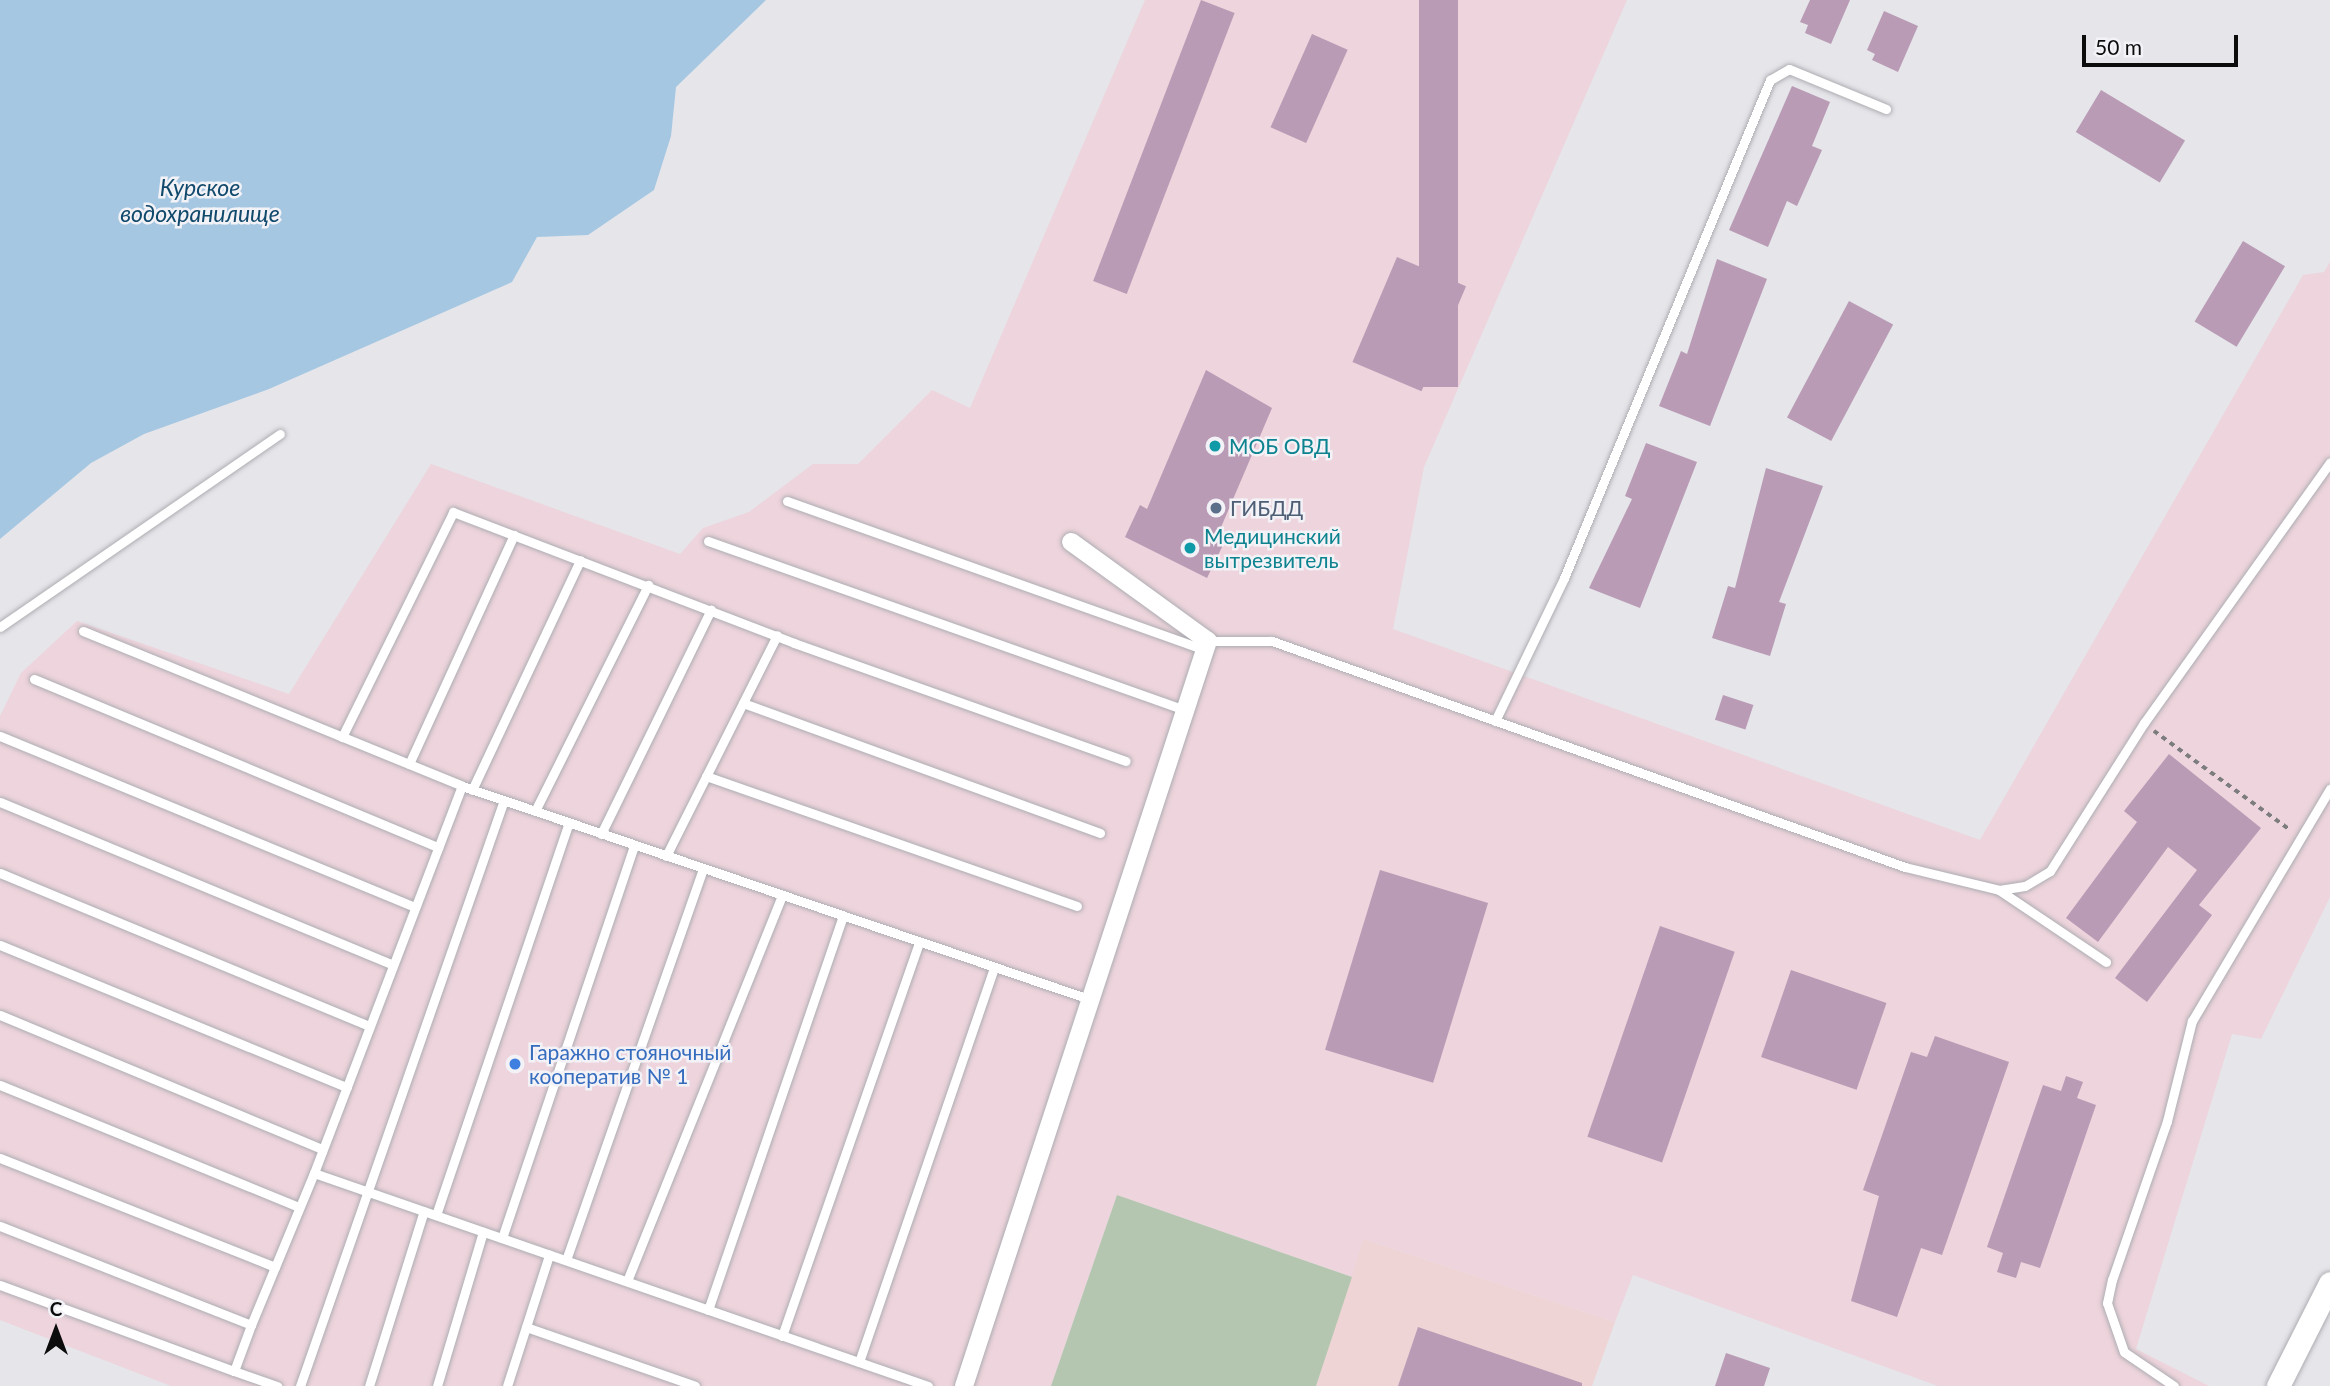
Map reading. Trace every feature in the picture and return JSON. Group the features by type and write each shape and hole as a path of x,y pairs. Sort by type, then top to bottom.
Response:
{"street":[{"path":"964,1386 1088,999 1206,646 1071,542"},
{"path":"2278,1386 2330,1283"}],"lane":[{"path":"1495,721 1564,578 1770,80 1789,69 1885,109"},
{"path":"0,627 280,434"},
{"path":"1999,890 2025,886 2050,871 2144,723 2330,462"},
{"path":"787,501 1206,646 1272,641 1905,867 1999,890 2106,962"},
{"path":"342,737 453,512 777,635 1126,761"},
{"path":"409,764 514,535"},
{"path":"708,541 1185,710"},
{"path":"472,790 580,560"},
{"path":"535,811 648,586"},
{"path":"601,834 711,609"},
{"path":"83,631 472,790 1088,999"},
{"path":"666,856 777,635"},
{"path":"34,679 438,848"},
{"path":"743,703 1100,833"},
{"path":"0,736 415,907"},
{"path":"706,776 1077,906"},
{"path":"234,1371 314,1172 462,786"},
{"path":"2174,1386 2124,1353 2107,1303 2112,1280 2167,1121 2192,1021 2229,969 2300,837 2330,789"},
{"path":"300,1386 504,800"},
{"path":"0,802 393,965"},
{"path":"436,1215 569,823"},
{"path":"502,1238 635,845"},
{"path":"566,1261 703,868"},
{"path":"0,873 370,1026"},
{"path":"626,1282 782,895"},
{"path":"708,1310 843,916"},
{"path":"782,1336 919,942"},
{"path":"0,945 347,1087"},
{"path":"859,1362 994,967"},
{"path":"0,1015 322,1149"},
{"path":"0,1085 299,1207"},
{"path":"0,1158 275,1267"},
{"path":"314,1172 928,1386"},
{"path":"369,1386 424,1211"},
{"path":"0,1226 251,1325"},
{"path":"437,1386 483,1231"},
{"path":"507,1386 549,1255"},
{"path":"0,1285 277,1386"},
{"path":"526,1327 695,1386"}],"path":[{"path":"2144,723 2300,837"}],"shaded area":[{"path":"1145,0 1627,0 1424,467 1393,629 1980,840 2303,275 2324,272 2330,262 2330,897 2261,1039 2232,1034 2136,1349 2209,1386 1938,1386 1633,1275 1615,1322 1363,1239 1352,1277 1117,1195 1051,1386 171,1386 0,1320 0,716 21,673 77,621 289,694 431,464 680,554 703,528 749,512 813,464 858,464 932,390 970,408"},
{"path":"1363,1239 1615,1322 1592,1386 1316,1386"}],"green space":[{"path":"1117,1195 1352,1277 1316,1386 1051,1386"}],"water":[{"name":"Курское водохранилище","path":"0,0 766,0 676,87 671,136 654,190 588,235 537,237 512,282 269,389 144,434 91,463 0,539"}],"building":[{"path":"1201,0 1235,13 1127,294 1093,281"},
{"path":"1419,0 1458,0 1458,387 1419,387"},
{"path":"1810,0 1850,0 1831,44 1805,33 1808,25 1800,22"},
{"path":"1884,11 1918,26 1898,72 1872,60 1875,54 1867,50"},
{"path":"1312,34 1348,50 1306,143 1271,127"},
{"path":"1792,86 1830,102 1812,146 1822,150 1797,206 1787,201 1768,247 1729,230"},
{"path":"2101,90 2185,140 2160,182 2076,132"},
{"path":"2243,241 2285,266 2237,347 2195,322"},
{"path":"1397,257 1466,286 1421,391 1352,362"},
{"path":"1717,259 1767,279 1710,426 1659,406 1681,351 1687,354"},
{"path":"1849,301 1893,324 1831,441 1787,418"},
{"name":"МОБ ОВД","path":"1206,370 1272,408 1216,539 1224,543 1207,578 1125,537 1140,505 1147,509"},
{"path":"1646,443 1697,462 1640,608 1589,588 1632,499 1625,496"},
{"path":"1766,468 1823,486 1779,602 1786,604 1770,656 1712,638 1728,586 1735,588"},
{"path":"1723,695 1753,705 1745,730 1715,720"},
{"path":"2169,754 2261,828 2199,905 2212,915 2147,1002 2115,978 2197,870 2168,847 2098,942 2066,918 2137,822 2124,811"},
{"path":"1380,870 1488,903 1433,1083 1325,1050"},
{"path":"1660,926 1735,952 1662,1163 1587,1137"},
{"path":"1791,970 1886,1003 1857,1090 1761,1057"},
{"path":"1935,1036 2009,1062 1942,1255 1921,1248 1897,1317 1851,1301 1879,1196 1863,1190 1911,1052 1927,1057"},
{"path":"2066,1076 2083,1082 2077,1098 2096,1105 2040,1268 2021,1262 2016,1278 1997,1272 2003,1253 1987,1247 2043,1085 2061,1091"},
{"path":"1418,1327 1582,1383 1582,1386 1398,1386"},
{"path":"1726,1353 1770,1368 1764,1386 1715,1386"}],"place":[{"name":"МОБ ОВД","path":"1215,446"},
{"name":"ГИБДД","path":"1216,508"},
{"name":"Медицинский вытрезвитель","path":"1190,548"},
{"name":"Гаражно стояночный кооператив № 1","path":"515,1064"}]}
